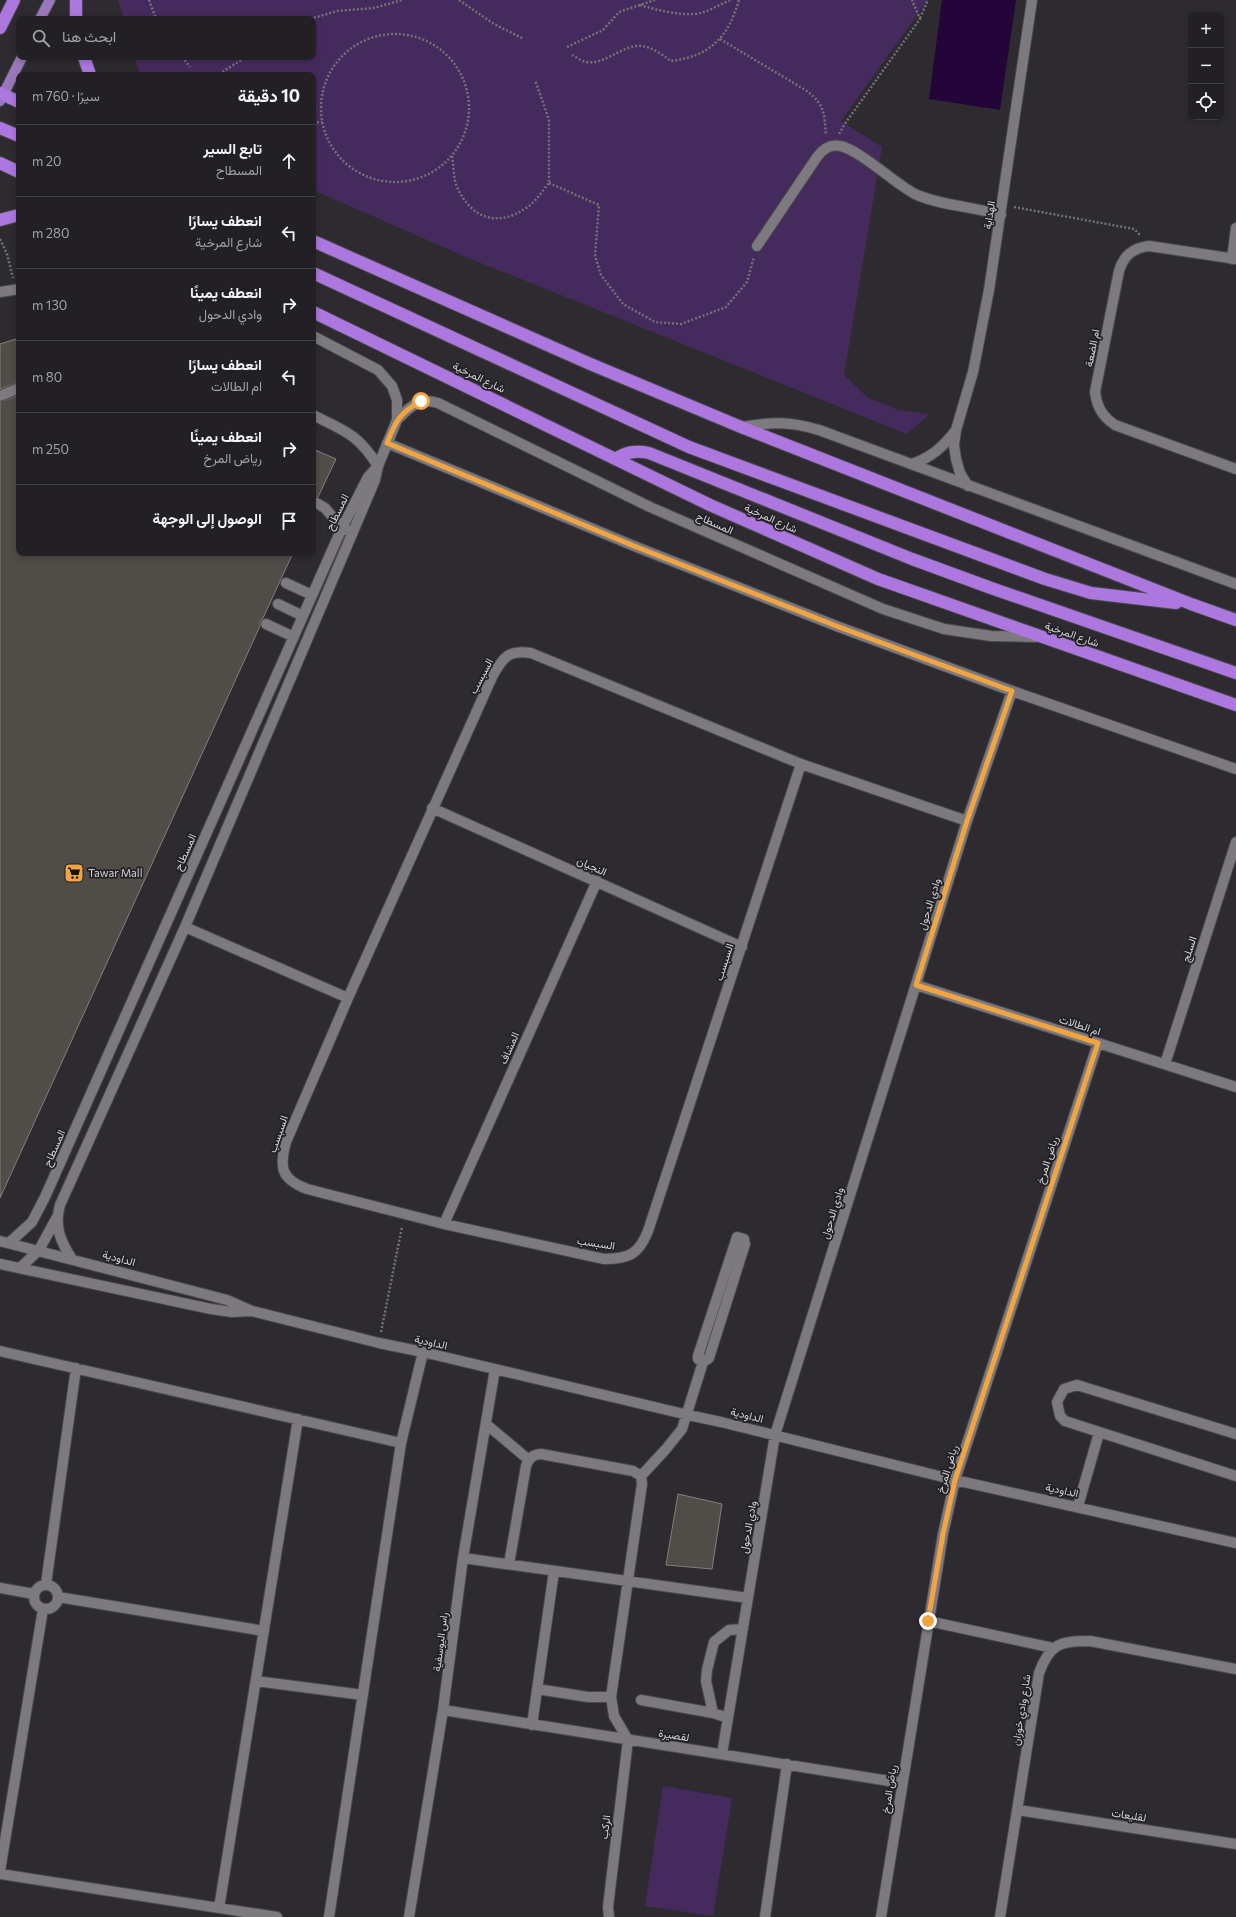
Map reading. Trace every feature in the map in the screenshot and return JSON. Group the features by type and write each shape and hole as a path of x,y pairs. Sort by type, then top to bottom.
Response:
{"highway":[{"path":"0,28 14,0"},
{"path":"76,0 76,16"},
{"path":"85,60 89,72"},
{"path":"1,96 16,101"},
{"path":"0,128 16,135"},
{"path":"0,163 16,171"},
{"path":"0,220 16,215"},
{"path":"316,242 588,363 741,427 1191,604 1236,620"},
{"path":"316,274 697,450 1045,579 1090,593 1191,604"},
{"name":"شارع المرخية","path":"316,313 710,506 878,579 1236,705"},
{"path":"615,459 626,453 637,451 649,453 912,559 998,591 1236,673"}],"main road":[{"path":"42,16 50,0"},
{"path":"1,96 20,60"}],"street":[{"name":"الهداية","path":"968,486 960,473 954,445 956,430 973,372 1002,210 1032,0"},
{"path":"757,246 817,157 831,146 841,146 853,152 917,194 1002,210"},
{"path":"1234,259 1236,228"},
{"name":"ام الضعة","path":"1234,259 1150,246 1139,247 1131,251 1123,260 1119,271 1095,392 1097,405 1104,418 1121,428 1236,469"},
{"path":"0,292 16,289"},
{"name":"المسطاح","path":"316,338 378,370 388,378 397,400 397,420"},
{"path":"0,396 16,389"},
{"name":"المسطاح","path":"72,1258 57,1230 57,1215 60,1205 185,927 375,480 378,466 397,420 409,408 421,401 428,400 438,403 650,507 883,609 919,622 962,632 991,636 1041,637"},
{"path":"316,416 349,433 362,442 378,466"},
{"path":"741,427 771,422 800,424 1236,584"},
{"name":"الهداية","path":"912,464 926,459 939,450 956,430"},
{"path":"387,443 634,546 839,627 1012,691 1236,769"},
{"name":"المسطاح","path":"4,1242 32,1222 45,1197 342,528 368,477 378,466"},
{"path":"316,503 325,508 342,528 352,533"},
{"path":"286,583 312,595"},
{"path":"278,604 303,616"},
{"path":"266,624 294,637"},
{"name":"السبسب","path":"800,764 742,947 642,1245 631,1255 620,1259 604,1259 404,1215 307,1189 296,1185 286,1176 282,1167 282,1156 286,1142 432,808 493,675 508,655 518,651 532,653 800,764 967,821"},
{"name":"وادي الدحول","path":"722,1754 775,1435 967,821 1012,691"},
{"name":"النجيان","path":"432,808 742,947"},
{"name":"السلج","path":"1165,1064 1236,842"},
{"name":"المشاف","path":"444,1224 596,881"},
{"path":"185,927 348,998"},
{"name":"ام الطالات","path":"916,985 1236,1087"},
{"name":"رياض المرخ","path":"881,1917 928,1621 943,1534 955,1480 1098,1043"},
{"path":"20,1268 39,1250 57,1215"},
{"path":"628,1740 614,1716 611,1697 642,1484 641,1476 682,1429 688,1416 703,1362 709,1358 745,1244 744,1240 740,1237 735,1241 698,1356 698,1359 703,1362"},
{"name":"الداودية","path":"4,1242 72,1258 233,1302 252,1311 379,1343 775,1435 955,1480 1078,1506 1236,1543"},
{"name":"الداودية","path":"0,1264 211,1309 232,1312 252,1311"},
{"path":"715,1301 726,1304"},
{"path":"0,1351 401,1443"},
{"path":"329,1917 401,1443 423,1352"},
{"path":"46,1584 76,1368"},
{"name":"راس اليوسفية","path":"409,1917 443,1710 463,1558 495,1369"},
{"path":"1236,1434 1077,1385 1064,1390 1057,1402 1060,1416 1065,1421 1236,1476"},
{"path":"218,1908 298,1420"},
{"path":"486,1424 529,1460"},
{"path":"1078,1506 1099,1433"},
{"path":"509,1564 529,1460 534,1455 541,1454 633,1471 641,1476"},
{"path":"463,1558 748,1598"},
{"path":"532,1725 554,1571"},
{"path":"46,1584 56,1589 58,1602 52,1608 43,1609 35,1603 34,1594 38,1587 46,1584"},
{"path":"0,1588 34,1594"},
{"path":"58,1597 264,1631"},
{"path":"43,1609 0,1872 277,1917"},
{"path":"928,1621 1053,1648 1076,1641 1090,1641 1236,1669"},
{"path":"713,1712 706,1682 707,1670 714,1642 729,1630 743,1629"},
{"name":"شارع وادي خوزان","path":"1000,1917 1039,1673 1044,1659 1053,1648"},
{"path":"256,1681 363,1695"},
{"path":"537,1689 588,1697 611,1697"},
{"path":"641,1700 713,1712 728,1718"},
{"name":"لقصيرة","path":"443,1710 902,1783"},
{"name":"الركب","path":"609,1917 608,1907 628,1740"},
{"path":"765,1917 787,1764"},
{"name":"لقليعات","path":"1018,1810 1236,1844"}],"path":[{"path":"149,0 155,16"},
{"path":"316,17 337,10 374,8 402,0"},
{"path":"458,0 494,24 524,39"},
{"path":"567,47 603,30 619,12 655,0"},
{"path":"639,5 656,10 681,13 703,13 730,0"},
{"path":"572,55 586,62 604,60 621,50 639,46 656,50 671,61 700,54 720,39 733,20 739,0"},
{"path":"912,0 920,18"},
{"path":"831,146 844,125 920,18 928,0"},
{"path":"401,34 424,39 448,56 460,72 469,96 469,115 463,138 452,156 433,172 412,180 387,182 361,174 339,156 329,142 322,122 321,102 327,79 340,57 358,44 379,35 401,34"},
{"path":"720,39 807,91 819,101 824,115 831,146"},
{"path":"184,60 190,67"},
{"path":"222,72 241,60"},
{"path":"452,156 457,186 469,207 486,218 508,218 527,208 549,183 549,120 536,80"},
{"path":"316,123 322,122"},
{"path":"549,183 599,205 595,256 601,275 623,304 655,322 681,324 726,307 747,282 757,246"},
{"path":"1002,210 1134,229 1150,246"},
{"path":"0,239 7,254 16,286"},
{"path":"379,1343 404,1215"}],"shaded area":[{"path":"118,0 928,0 841,121 882,147 844,375 868,398 898,410 930,414 907,434 466,257 316,191 316,72 139,72 136,60 316,60 316,16 123,16"},
{"path":"942,0 1016,0 1000,110 929,99"},
{"path":"663,1786 732,1798 713,1916 645,1906"}],"building":[{"path":"16,339 16,383 0,389 0,344"},
{"name":"Tawar Mall","path":"16,396 16,556 292,556 263,618 260,621 260,626 0,1198 0,402"},
{"path":"316,450 336,459 318,497 316,496"},
{"path":"678,1494 722,1504 712,1569 666,1565"}],"place":[{"name":"Tawar Mall","path":"74,873"}],"route":[{"path":"421,401 409,408 397,420 387,443 634,546 839,627 1012,691 967,821 916,985 1098,1043 955,1480 943,1534 928,1621"}]}
